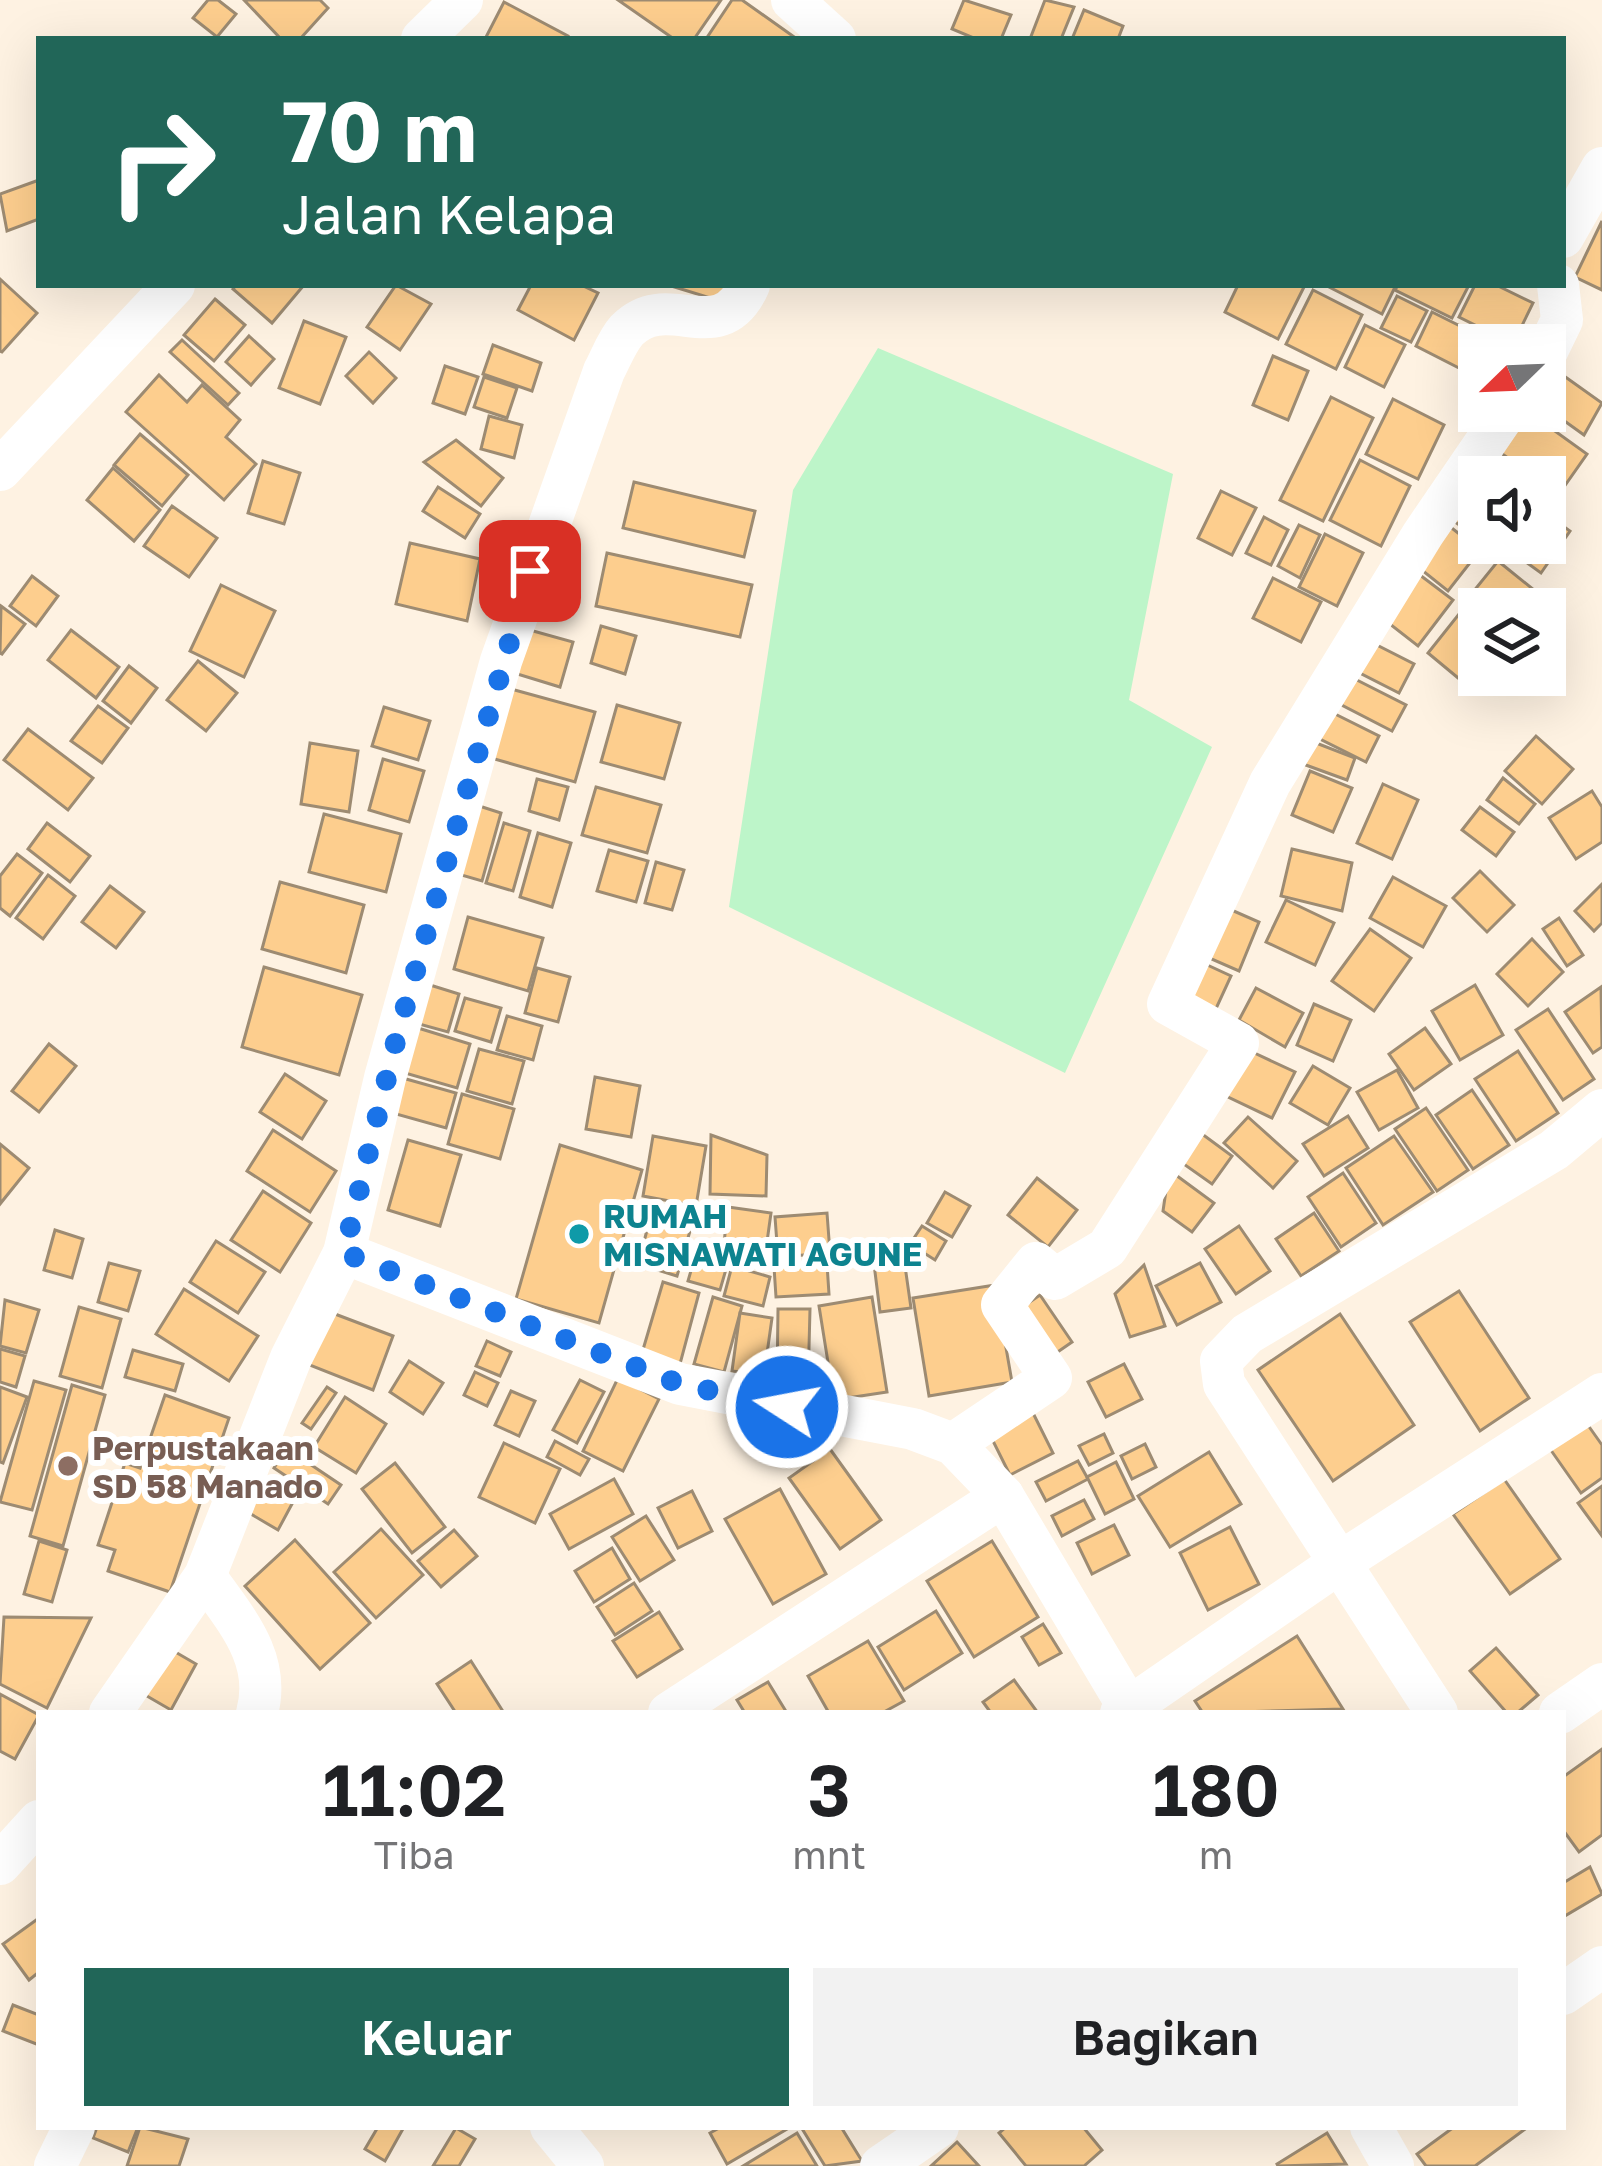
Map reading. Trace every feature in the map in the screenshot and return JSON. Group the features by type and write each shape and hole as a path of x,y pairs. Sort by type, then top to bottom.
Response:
{"street":[{"path":"425,36 462,0"},
{"path":"792,0 832,36"},
{"path":"1566,232 1602,168"},
{"path":"0,470 171,288"},
{"path":"112,1710 205,1576 291,1358 344,1253 386,1078 501,661 584,418 624,333 656,315 720,319 732,312 747,288"},
{"path":"1558,288 1560,324"},
{"path":"952,1444 1051,1378 1002,1305 1036,1263 1055,1279 1107,1248 1238,1043 1168,1004 1270,783 1423,534 1493,432"},
{"path":"1435,1710 1224,1384 1221,1361 1247,1334 1536,1162 1602,1110"},
{"path":"344,1253 680,1384 913,1429 952,1444 1003,1496 1127,1710"},
{"path":"1129,1710 1339,1562 1602,1394"},
{"path":"674,1710 1003,1496"},
{"path":"205,1576 260,1662 263,1692 258,1710"},
{"path":"1564,1710 1602,1684"},
{"path":"0,1864 36,1824"},
{"path":"1566,1992 1602,1967"},
{"path":"55,2166 73,2130"},
{"path":"553,2130 583,2166"},
{"path":"881,2166 934,2130"},
{"path":"1373,2130 1393,2166"}],"green space":[{"path":"878,348 1173,474 1129,700 1212,747 1065,1073 729,907 793,490"}],"building":[{"path":"208,0 218,0 236,14 218,36 193,18"},
{"path":"244,0 320,0 328,8 303,36 278,36"},
{"path":"618,0 721,0 696,36 670,36"},
{"path":"732,0 742,0 793,36 708,36"},
{"path":"964,0 1011,15 1002,36 969,36 952,29"},
{"path":"1045,0 1074,7 1062,36 1031,36"},
{"path":"504,2 568,36 487,36"},
{"path":"1084,10 1123,26 1119,36 1073,36"},
{"path":"36,181 36,220 7,231 0,194"},
{"path":"1602,221 1602,290 1575,277"},
{"path":"0,279 37,313 2,352 0,351"},
{"path":"234,288 301,288 272,323"},
{"path":"394,288 431,304 400,350 367,327"},
{"path":"529,288 587,288 598,293 574,340 518,310"},
{"path":"678,288 725,288 720,301"},
{"path":"1237,288 1304,288 1278,339 1225,312"},
{"path":"1331,288 1395,288 1382,314"},
{"path":"1396,288 1467,288 1452,318"},
{"path":"1474,288 1502,288 1533,303 1523,324 1473,324 1459,317"},
{"path":"1313,290 1362,315 1336,369 1286,344"},
{"path":"1397,296 1427,311 1411,342 1381,328"},
{"path":"215,299 245,325 214,361 184,335"},
{"path":"1432,312 1458,325 1458,367 1416,346"},
{"path":"304,321 346,337 320,404 279,388"},
{"path":"1365,325 1405,345 1384,387 1345,367"},
{"path":"249,336 274,359 251,385 226,362"},
{"path":"182,340 239,393 228,405 170,352"},
{"path":"493,345 541,363 532,391 483,374"},
{"path":"369,352 396,378 373,403 346,376"},
{"path":"1273,356 1308,371 1288,420 1253,405"},
{"path":"445,366 478,377 465,414 433,403"},
{"path":"159,375 187,402 202,385 240,420 226,437 256,464 224,500 126,412"},
{"path":"484,377 517,388 507,418 474,407"},
{"path":"1566,377 1602,403 1584,435 1566,422"},
{"path":"1331,397 1373,418 1323,521 1280,500"},
{"path":"1393,399 1444,425 1418,479 1366,454"},
{"path":"489,416 522,425 514,458 481,449"},
{"path":"1512,432 1556,432 1587,454 1566,484 1566,456 1505,456 1498,451"},
{"path":"140,434 188,475 162,506 114,465"},
{"path":"456,440 503,478 481,506 424,462"},
{"path":"1360,460 1410,486 1381,546 1330,520"},
{"path":"263,461 300,473 284,524 248,513"},
{"path":"113,468 160,510 134,541 87,500"},
{"path":"634,482 755,511 744,557 623,528"},
{"path":"438,487 480,514 465,538 423,511"},
{"path":"1221,491 1256,508 1232,555 1198,538"},
{"path":"1458,499 1458,524 1444,514"},
{"path":"172,506 217,538 189,577 144,546"},
{"path":"1264,517 1288,530 1271,565 1246,553"},
{"path":"1444,522 1458,533 1458,564 1469,564 1448,591 1413,563"},
{"path":"1299,525 1320,535 1300,578 1278,566"},
{"path":"1325,534 1363,553 1337,606 1299,587"},
{"path":"410,543 480,559 467,621 396,604"},
{"path":"607,553 752,585 740,637 596,606"},
{"path":"1496,564 1502,564 1532,588 1476,588"},
{"path":"1412,569 1453,600 1418,646 1377,614"},
{"path":"32,576 58,596 36,626 10,606"},
{"path":"1273,578 1321,602 1301,642 1253,618"},
{"path":"221,585 275,611 244,677 190,651"},
{"path":"1,606 25,624 2,654 0,653"},
{"path":"1458,615 1458,678 1428,653"},
{"path":"601,626 636,636 625,674 591,663"},
{"path":"526,629 573,642 560,687 514,673"},
{"path":"71,630 119,667 96,698 48,660"},
{"path":"1367,640 1414,664 1399,693 1352,669"},
{"path":"198,661 237,693 206,731 167,700"},
{"path":"129,666 157,688 131,723 103,701"},
{"path":"1345,674 1406,705 1392,731 1332,700"},
{"path":"511,689 595,712 575,782 491,758"},
{"path":"617,705 680,723 664,779 601,762"},
{"path":"98,706 128,728 102,763 71,741"},
{"path":"384,707 430,721 418,760 372,746"},
{"path":"1323,708 1379,736 1366,762 1310,734"},
{"path":"28,729 93,778 68,810 4,760"},
{"path":"1536,736 1573,769 1542,804 1505,771"},
{"path":"1311,741 1355,758 1347,780 1303,764"},
{"path":"310,743 358,751 349,812 301,804"},
{"path":"383,759 424,771 409,822 369,810"},
{"path":"1310,771 1352,788 1333,832 1292,815"},
{"path":"1503,778 1535,804 1519,824 1487,800"},
{"path":"537,779 568,787 559,820 529,811"},
{"path":"1383,784 1418,800 1392,859 1357,843"},
{"path":"596,787 661,805 647,853 582,835"},
{"path":"1592,791 1602,807 1602,842 1576,859 1549,818"},
{"path":"470,803 501,813 482,881 451,872"},
{"path":"1480,807 1514,832 1496,856 1462,830"},
{"path":"324,814 401,834 386,892 309,872"},
{"path":"47,823 90,856 70,882 28,849"},
{"path":"504,823 530,831 513,891 486,883"},
{"path":"538,833 571,843 552,907 520,897"},
{"path":"1292,849 1352,863 1342,911 1281,896"},
{"path":"609,850 648,861 636,902 597,891"},
{"path":"17,854 42,873 10,916 0,908 0,876"},
{"path":"656,862 684,870 672,910 645,903"},
{"path":"1480,871 1514,905 1487,932 1453,898"},
{"path":"48,875 75,896 43,939 16,918"},
{"path":"1393,877 1446,906 1423,947 1370,918"},
{"path":"280,882 364,905 346,973 262,949"},
{"path":"1602,884 1602,923 1594,931 1575,911"},
{"path":"110,886 144,912 116,948 82,922"},
{"path":"1286,900 1334,923 1315,965 1266,942"},
{"path":"1220,905 1259,922 1239,971 1200,954"},
{"path":"468,917 543,938 528,991 454,969"},
{"path":"1559,918 1583,955 1567,966 1543,929"},
{"path":"1370,929 1411,958 1374,1011 1332,981"},
{"path":"1532,939 1563,972 1528,1006 1497,974"},
{"path":"1203,963 1231,976 1214,1013 1186,1000"},
{"path":"264,967 362,995 339,1075 242,1047"},
{"path":"537,968 570,977 558,1022 525,1013"},
{"path":"430,985 459,994 448,1032 419,1024"},
{"path":"1475,985 1503,1035 1460,1060 1432,1011"},
{"path":"1601,987 1602,1047 1593,1053 1565,1012"},
{"path":"1256,988 1303,1013 1285,1047 1239,1020"},
{"path":"465,998 501,1008 491,1042 455,1031"},
{"path":"1314,1004 1351,1020 1333,1061 1297,1045"},
{"path":"1548,1009 1594,1079 1563,1100 1516,1030"},
{"path":"507,1016 542,1026 533,1060 497,1050"},
{"path":"418,1028 470,1044 457,1088 405,1073"},
{"path":"1425,1028 1451,1064 1414,1090 1389,1054"},
{"path":"49,1044 76,1066 39,1112 12,1091"},
{"path":"479,1049 524,1061 512,1104 467,1091"},
{"path":"1248,1050 1295,1072 1272,1118 1226,1096"},
{"path":"1518,1051 1558,1113 1516,1141 1475,1079"},
{"path":"1313,1066 1350,1088 1328,1125 1290,1103"},
{"path":"1397,1070 1418,1108 1379,1130 1357,1092"},
{"path":"285,1074 326,1101 302,1139 260,1112"},
{"path":"399,1077 456,1093 446,1128 389,1112"},
{"path":"595,1077 640,1086 631,1137 586,1129"},
{"path":"1472,1090 1509,1145 1473,1169 1436,1115"},
{"path":"462,1094 514,1109 500,1159 448,1144"},
{"path":"1426,1108 1468,1170 1437,1191 1395,1129"},
{"path":"1348,1116 1368,1148 1324,1176 1303,1144"},
{"path":"1248,1117 1297,1161 1273,1188 1224,1143"},
{"path":"273,1130 336,1171 310,1212 247,1171"},
{"path":"1198,1131 1232,1156 1212,1184 1178,1160"},
{"path":"711,1135 767,1155 766,1196 710,1194"},
{"path":"653,1136 706,1146 696,1206 643,1196"},
{"path":"1394,1136 1433,1192 1383,1225 1346,1168"},
{"path":"408,1140 461,1155 440,1226 388,1210"},
{"path":"0,1144 29,1168 0,1204"},
{"name":"RUMAH MISNAWATI AGUNE","path":"560,1145 642,1170 599,1323 516,1299"},
{"path":"1169,1170 1214,1203 1192,1232 1163,1211"},
{"path":"1343,1173 1376,1223 1341,1247 1308,1197"},
{"path":"1037,1178 1077,1210 1048,1247 1008,1215"},
{"path":"263,1191 311,1223 280,1272 231,1240"},
{"path":"945,1192 970,1206 952,1237 927,1223"},
{"path":"728,1207 771,1213 766,1249 724,1243"},
{"path":"827,1213 830,1253 778,1257 775,1217"},
{"path":"1314,1213 1339,1251 1301,1276 1276,1239"},
{"path":"650,1219 690,1231 677,1276 638,1264"},
{"path":"922,1226 946,1241 935,1260 910,1244"},
{"path":"1239,1226 1270,1271 1236,1294 1205,1249"},
{"path":"55,1230 83,1239 72,1278 44,1270"},
{"path":"216,1241 265,1272 238,1313 190,1282"},
{"path":"699,1243 731,1252 720,1290 688,1281"},
{"path":"903,1252 911,1308 880,1312 873,1256"},
{"path":"109,1263 140,1271 128,1311 98,1302"},
{"path":"1200,1263 1221,1302 1177,1325 1156,1286"},
{"path":"827,1264 829,1294 776,1297 774,1267"},
{"path":"1144,1265 1165,1326 1130,1337 1115,1294"},
{"path":"732,1266 770,1277 763,1306 724,1296"},
{"path":"663,1282 699,1293 680,1364 642,1353"},
{"path":"995,1285 1012,1382 929,1396 913,1298"},
{"path":"184,1289 258,1336 229,1381 156,1334"},
{"path":"1459,1291 1529,1398 1480,1431 1410,1322"},
{"path":"1040,1295 1072,1342 1049,1358 1018,1310"},
{"path":"713,1297 742,1306 724,1372 694,1364"},
{"path":"872,1297 887,1392 834,1400 819,1306"},
{"path":"5,1300 39,1310 26,1353 0,1346"},
{"path":"79,1307 121,1319 102,1388 60,1376"},
{"path":"778,1309 810,1309 808,1386 777,1386"},
{"path":"327,1311 393,1336 373,1390 307,1364"},
{"path":"740,1313 772,1318 764,1375 732,1371"},
{"path":"1340,1314 1414,1425 1333,1481 1258,1370"},
{"path":"487,1341 511,1352 500,1376 476,1366"},
{"path":"0,1349 25,1356 16,1387 0,1382"},
{"path":"133,1350 183,1364 175,1391 125,1377"},
{"path":"409,1361 443,1383 423,1414 390,1392"},
{"path":"1124,1364 1142,1399 1106,1417 1088,1382"},
{"path":"475,1372 498,1383 487,1406 464,1395"},
{"path":"618,1378 659,1399 623,1471 583,1451"},
{"path":"580,1380 604,1392 577,1443 553,1430"},
{"path":"34,1381 66,1390 32,1510 0,1502"},
{"name":"Perpustakaan SD 58 Manado","path":"72,1385 105,1395 63,1546 30,1536"},
{"path":"0,1387 27,1397 3,1463 0,1462"},
{"path":"327,1387 336,1393 311,1429 302,1423"},
{"path":"511,1391 535,1401 519,1436 495,1425"},
{"path":"165,1395 229,1418 170,1592 108,1571 115,1550 98,1545 125,1463 140,1468"},
{"path":"345,1397 386,1424 356,1473 314,1447"},
{"path":"1031,1409 1053,1453 1010,1475 988,1431"},
{"path":"1585,1421 1602,1445 1602,1478 1581,1493 1548,1446"},
{"path":"1104,1434 1113,1453 1089,1465 1079,1446"},
{"path":"555,1441 589,1459 580,1475 547,1457"},
{"path":"504,1443 560,1469 535,1523 479,1497"},
{"path":"1145,1444 1156,1467 1132,1479 1121,1456"},
{"path":"286,1448 341,1485 328,1504 274,1468"},
{"path":"830,1449 881,1520 840,1549 789,1478"},
{"path":"1209,1452 1241,1504 1170,1547 1138,1496"},
{"path":"1078,1461 1088,1479 1046,1501 1036,1482"},
{"path":"1116,1462 1134,1499 1105,1514 1087,1477"},
{"path":"395,1463 445,1527 412,1553 362,1489"},
{"path":"614,1479 633,1514 569,1549 550,1514"},
{"path":"1504,1479 1560,1559 1510,1594 1453,1514"},
{"path":"259,1483 293,1502 278,1530 244,1510"},
{"path":"1602,1486 1602,1536 1578,1503"},
{"path":"780,1489 826,1574 773,1604 725,1519"},
{"path":"692,1491 712,1531 678,1548 658,1508"},
{"path":"1084,1500 1094,1519 1062,1536 1052,1516"},
{"path":"646,1516 674,1560 640,1581 612,1537"},
{"path":"1114,1525 1129,1555 1092,1574 1077,1543"},
{"path":"1230,1527 1259,1584 1208,1610 1180,1553"},
{"path":"381,1529 423,1575 376,1618 334,1572"},
{"path":"454,1530 477,1556 441,1587 418,1561"},
{"path":"295,1540 370,1623 320,1669 245,1586"},
{"path":"39,1541 67,1550 52,1602 24,1594"},
{"path":"992,1541 1038,1617 974,1657 927,1581"},
{"path":"612,1548 630,1579 594,1602 575,1571"},
{"path":"634,1583 652,1611 615,1635 597,1607"},
{"path":"936,1611 962,1653 904,1690 878,1647"},
{"path":"659,1612 682,1649 637,1677 613,1641"},
{"path":"4,1617 91,1618 47,1708 0,1684"},
{"path":"1043,1624 1061,1653 1039,1665 1022,1637"},
{"path":"1297,1636 1343,1709 1201,1710 1195,1701"},
{"path":"868,1641 904,1701 888,1710 827,1710 808,1676"},
{"path":"165,1646 196,1664 171,1710 140,1692"},
{"path":"1496,1648 1538,1695 1520,1710 1504,1710 1470,1671"},
{"path":"471,1661 502,1710 454,1710 437,1684"},
{"path":"1014,1680 1036,1710 989,1710 983,1702"},
{"path":"768,1682 785,1710 743,1710 737,1700"},
{"path":"0,1694 36,1713 36,1720 15,1759 0,1751"},
{"path":"1602,1749 1602,1835 1579,1852 1566,1834 1566,1775"},
{"path":"1590,1867 1602,1894 1566,1915 1566,1881"},
{"path":"36,1920 36,1974 29,1980 3,1944"},
{"path":"13,2005 36,2014 36,2044 3,2031"},
{"path":"96,2130 137,2130 128,2152 93,2138"},
{"path":"139,2130 188,2139 179,2166 127,2166"},
{"path":"376,2130 402,2130 385,2161 365,2149"},
{"path":"455,2130 475,2139 459,2166 433,2166"},
{"path":"716,2130 786,2130 727,2164 710,2133"},
{"path":"803,2130 843,2130 862,2161 825,2166"},
{"path":"1085,2130 1102,2150 1084,2166 1026,2166 999,2133"},
{"path":"1450,2130 1524,2130 1475,2166 1426,2166 1417,2154"},
{"path":"797,2133 817,2166 743,2166"},
{"path":"1327,2133 1346,2164 1278,2166 1277,2164"},
{"path":"957,2142 979,2166 931,2166"}],"place":[{"name":"RUMAH MISNAWATI AGUNE","path":"579,1234"},
{"name":"Perpustakaan SD 58 Manado","path":"68,1466"}],"route":[{"path":"530,571 397,1036 344,1253 680,1384 787,1407"}]}
